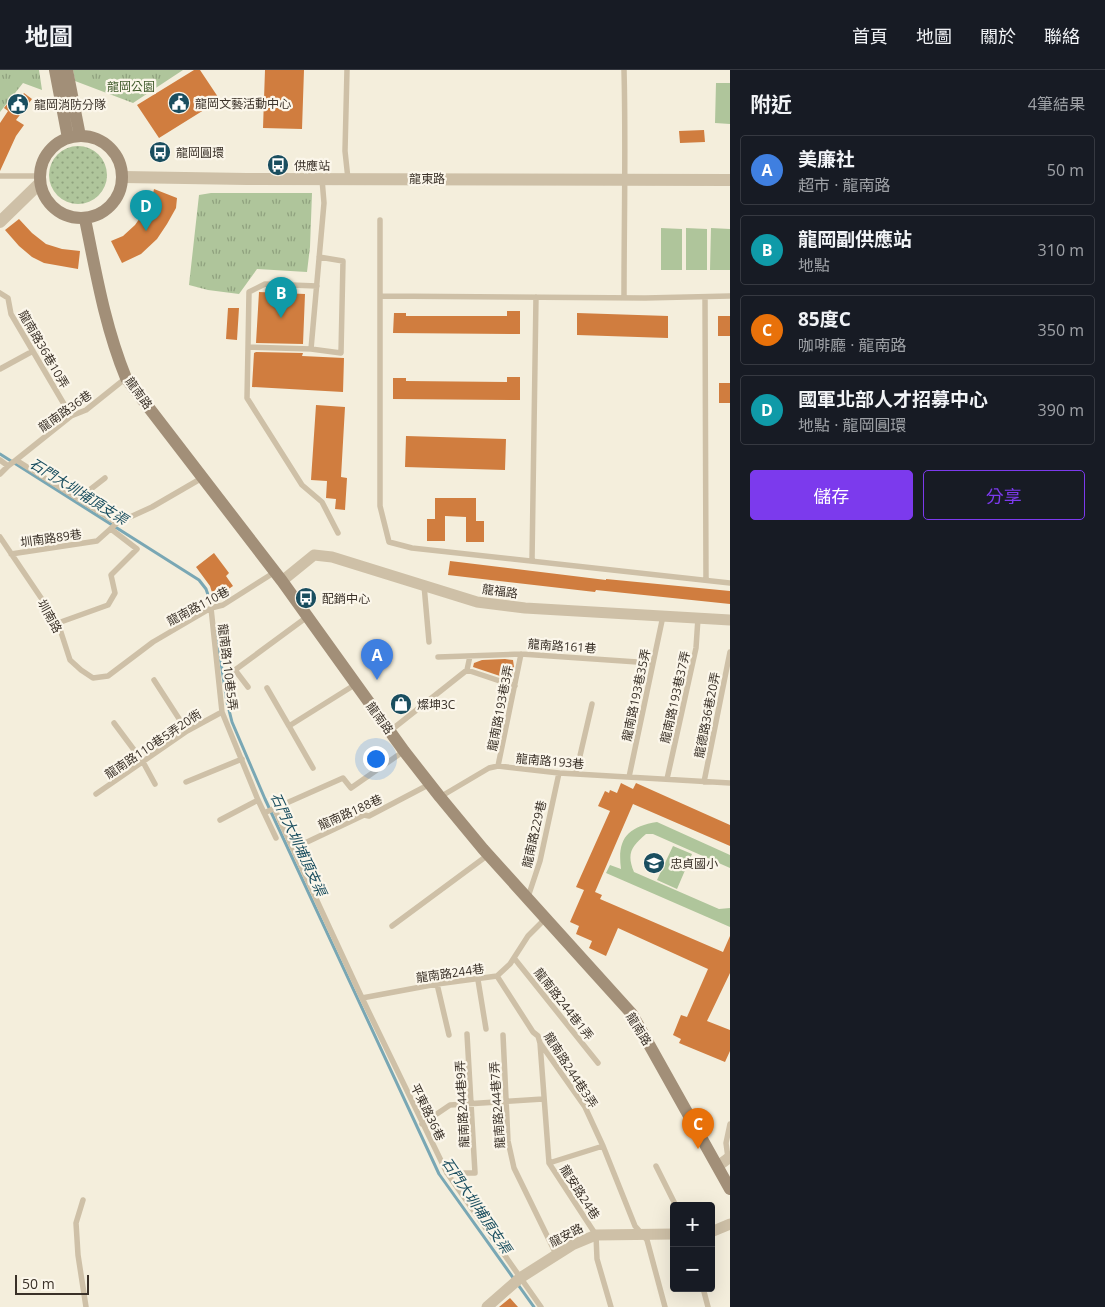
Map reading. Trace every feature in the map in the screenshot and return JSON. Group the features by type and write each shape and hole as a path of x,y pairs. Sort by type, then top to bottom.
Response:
{"main road":[{"path":"55,70 74,137"},
{"path":"67,70 74,137"},
{"path":"74,137 93,137 104,142 116,154 123,177 121,190 108,209 85,219 62,214 45,198 40,180 42,166 53,146 74,137"},
{"name":"龍南路","path":"85,219 112,340 126,378 278,577 404,751 440,797 488,855 632,1014 725,1161 730,1189"}],"street":[{"name":"龍東路","path":"123,177 730,180"},
{"path":"0,222 40,180"},
{"name":"龍福路","path":"278,577 314,555 332,557 477,602 525,608 730,620"},
{"path":"715,1230 730,1224"},
{"name":"龍安路","path":"487,1307 518,1279 556,1254 596,1235 670,1234"}],"lane":[{"path":"347,70 345,151 348,179"},
{"path":"624,70 626,148 624,179 624,297"},
{"path":"0,176 40,180"},
{"path":"311,349 324,203 322,179"},
{"path":"380,220 380,506 389,542 412,548 730,583"},
{"path":"248,347 341,352 343,261 319,257"},
{"path":"317,286 265,284 249,292 247,398 302,485 322,502 338,533"},
{"name":"龍南路36巷10弄","path":"0,293 8,298 11,314 71,416"},
{"path":"380,296 730,296"},
{"path":"532,561 536,297"},
{"path":"705,297 706,580"},
{"path":"0,369 33,350"},
{"name":"龍南路36巷","path":"8,466 71,416 86,410 126,378"},
{"path":"0,460 8,466 0,474"},
{"path":"16,460 117,524"},
{"path":"78,499 105,478"},
{"name":"圳南路89巷","path":"11,554 97,542 117,524 152,507 203,478"},
{"path":"58,623 108,605 115,593 111,575 137,550 110,529"},
{"name":"圳南路","path":"1,540 58,623 70,660 93,678 108,676"},
{"name":"龍南路110巷","path":"108,676 153,642 211,608 224,605 278,577"},
{"path":"424,585 429,642"},
{"name":"龍南路110巷5弄","path":"211,608 222,712 258,800 276,838"},
{"name":"龍南路193巷35弄","path":"629,778 663,616"},
{"path":"248,687 235,670 307,617"},
{"name":"龍南路193巷37弄","path":"667,779 696,648 698,618"},
{"name":"龍德路36巷20弄","path":"704,782 730,652"},
{"name":"龍南路161巷","path":"438,657 521,654 652,664"},
{"name":"龍南路193巷3弄","path":"498,766 521,654"},
{"path":"390,731 468,670 470,656"},
{"path":"468,670 514,686"},
{"path":"154,680 187,731"},
{"path":"289,726 356,684"},
{"path":"267,688 313,768"},
{"path":"576,772 592,704"},
{"name":"龍南路110巷5弄20衖","path":"96,794 187,731 222,712"},
{"path":"114,723 143,762 155,784"},
{"path":"264,812 343,778 350,788 404,751"},
{"path":"186,782 242,759"},
{"name":"龍南路193巷","path":"440,797 489,768 498,766 559,773 576,772 629,778 730,783"},
{"name":"龍南路229巷","path":"527,899 540,861 559,773"},
{"name":"龍南路188巷","path":"305,843 364,815 369,816 430,784"},
{"path":"220,820 258,800"},
{"name":"平東路36巷","path":"274,808 362,998 447,1173 518,1279 541,1307"},
{"path":"392,926 488,855"},
{"name":"龍南路244巷","path":"362,998 437,984 497,976 510,964 528,936 545,919"},
{"name":"龍南路244巷1弄","path":"514,958 598,1064"},
{"name":"龍南路244巷3弄","path":"497,976 533,1032 538,1036 540,1043 585,1107 635,1226 647,1240 665,1307"},
{"path":"478,980 486,1029"},
{"path":"437,984 449,1035"},
{"name":"龍南路244巷9弄","path":"447,1173 476,1173 468,1034"},
{"name":"龍南路244巷7弄","path":"503,1035 508,1141 514,1168 556,1254"},
{"name":"龍安路24巷","path":"540,1043 549,1163 596,1235"},
{"path":"422,1124 450,1105 543,1099"},
{"path":"725,1161 730,1124"},
{"path":"549,1163 603,1146"},
{"path":"656,1166 674,1202"},
{"path":"83,1200 76,1223 78,1255 86,1307"},
{"path":"596,1235 597,1260 611,1307"},
{"path":"704,1292 708,1307"}],"green space":[{"path":"0,70 39,70 42,90 23,83 0,112"},
{"name":"龍岡公園","path":"73,70 183,70 133,103 75,81"},
{"path":"716,83 730,83 730,124 715,123"},
{"path":"78,146 89,148 102,159 107,175 105,186 94,199 78,204 67,202 54,191 49,175 51,164 62,151"},
{"path":"211,193 312,193 307,272 257,269 239,294 208,290 189,285 199,195"},
{"path":"661,228 682,229 682,270 661,270"},
{"path":"686,228 707,229 707,270 686,270"},
{"path":"711,228 730,229 730,270 710,270"},
{"path":"657,822 730,855 730,868 653,834 646,834 637,842 632,850 631,860 634,872 719,909 730,908 730,927 606,873 610,865 621,869 620,859 623,842 631,831"},
{"path":"673,846 692,854 677,889 657,880"}],"building":[{"name":"龍岡文藝活動中心","path":"194,70 200,70 220,100 159,138 137,105"},
{"path":"265,70 304,70 302,129 263,128"},
{"path":"24,93 32,99 16,120 24,125 16,136 0,171 0,123 8,111 4,108 14,95 19,100"},
{"path":"704,130 705,142 680,143 679,131"},
{"path":"154,189 177,198 176,208 157,239 141,254 122,263 111,241 123,236 135,225 151,202"},
{"path":"19,219 46,244 62,249 80,251 78,269 44,263 32,257 19,246 5,230"},
{"path":"259,292 305,294 303,344 256,343"},
{"path":"228,308 239,308 237,340 226,339"},
{"path":"507,311 520,311 520,334 393,333 394,313 406,313 406,316 507,316"},
{"path":"577,313 668,316 668,338 577,335"},
{"path":"718,316 730,316 730,336 718,336"},
{"path":"254,353 303,353 302,356 344,358 343,392 252,387"},
{"path":"507,377 520,377 520,400 393,399 393,378 406,378 406,381 507,382"},
{"path":"719,383 730,383 730,403 719,403"},
{"path":"316,405 345,407 341,477 347,478 345,510 335,509 336,499 326,498 327,481 311,480"},
{"path":"406,436 506,439 505,470 405,467"},
{"path":"435,498 476,498 476,521 484,521 484,542 466,542 466,517 445,516 445,541 427,541 427,519 435,519"},
{"path":"214,553 229,573 226,576 233,586 214,599 210,586 196,567"},
{"path":"450,561 606,580 730,591 730,604 596,590 595,592 448,575"},
{"path":"482,660 513,660 514,667 512,675 506,678 473,667 474,663"},
{"path":"621,783 633,789 636,783 730,825 730,846 633,804 595,892 602,895 600,899 723,952 730,936 730,973 707,1021 730,1030 730,1051 725,1062 679,1043 681,1039 673,1035 681,1015 687,1017 708,969 618,928 606,956 589,948 592,941 576,934 579,926 570,922 584,890 576,887 610,811 598,806 605,791 609,793 610,790 617,793"},
{"path":"510,1298 518,1307 499,1307"}],"waterway":[{"name":"石門大圳埔頂支渠","path":"0,454 199,580 206,589 213,609"},
{"name":"石門大圳埔頂支渠","path":"216,630 232,722 265,799 439,1174 534,1307"}],"place":[{"name":"龍岡文藝活動中心","path":"179,103"},
{"name":"龍岡消防分隊","path":"18,104"},
{"name":"龍岡圓環","path":"160,152"},
{"name":"供應站","path":"278,165"},
{"name":"國軍北部人才招募中心","path":"146,231"},
{"name":"龍岡副供應站","path":"281,318"},
{"name":"配銷中心","path":"306,598"},
{"name":"美廉社","path":"377,680"},
{"name":"燦坤3C","path":"401,704"},
{"name":"忠貞國小","path":"654,863"},
{"name":"85度C","path":"698,1149"}]}
